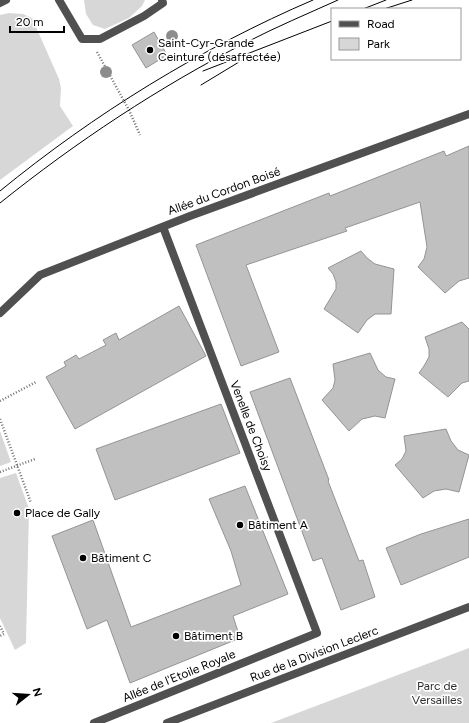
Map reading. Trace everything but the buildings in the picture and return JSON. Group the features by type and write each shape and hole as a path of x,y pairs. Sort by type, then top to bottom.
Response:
{"street":[{"path":"0,3 6,0"},
{"path":"59,0 82,38 90,39 100,39 144,16 163,3 162,0"},
{"name":"Allée du Cordon Boisé","path":"0,313 40,274 469,114"},
{"name":"Venelle de Choisy","path":"163,227 317,634"},
{"name":"Rue de la Division Leclerc","path":"167,723 469,607"},
{"name":"Allée de l'Etoile Royale","path":"94,723 317,634"}],"path":[{"path":"90,39 129,110 140,135"},
{"path":"0,402 36,382"},
{"path":"0,419 31,503"},
{"path":"0,472 35,459"},
{"path":"0,626 4,634 0,636"}],"green space":[{"path":"84,0 145,0 142,6 129,18 105,29 93,25 86,14"},
{"path":"9,13 23,14 32,18 59,79 61,88 60,106 73,126 0,180 0,15"},
{"path":"0,431 11,462 0,466"},
{"path":"16,473 29,509 26,643 15,650 0,618 0,478"},
{"name":"Parc de Versailles","path":"469,648 469,723 271,723"}],"tram line":[{"path":"0,191 73,135 150,85 230,39 313,0"},
{"path":"0,203 58,158 119,116 150,97 214,59 280,26 338,0"},
{"path":"366,8 386,0"},
{"path":"387,8 412,0"},
{"path":"203,71 331,21"},
{"path":"201,85 244,59"}],"place":[{"name":"Saint-Cyr-Grande Ceinture (désaffectée)","path":"150,50"},
{"name":"Place de Gally","path":"17,513"},
{"name":"Bâtiment A","path":"240,525"},
{"name":"Bâtiment C","path":"83,558"},
{"name":"Bâtiment B","path":"176,636"}]}
